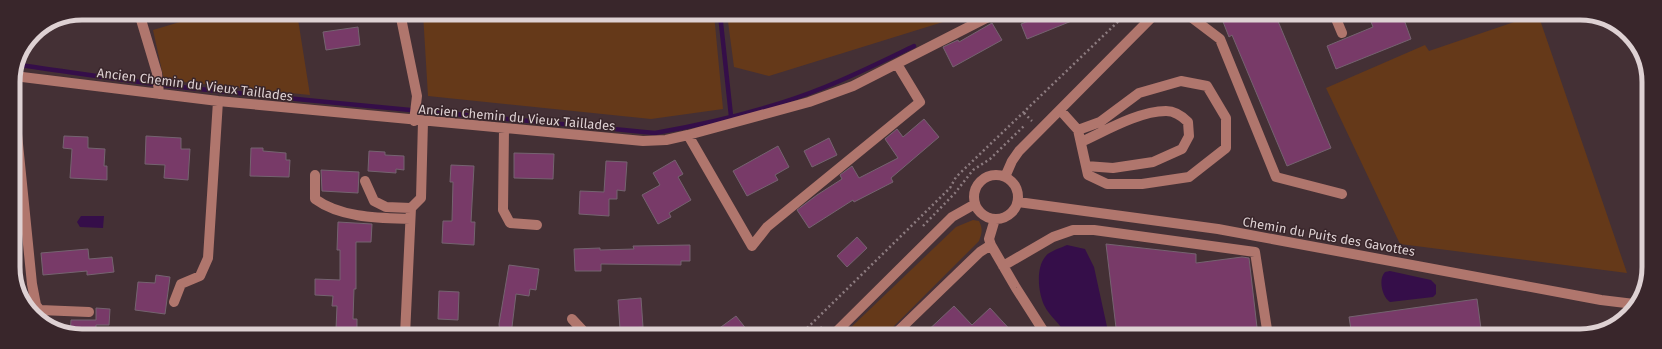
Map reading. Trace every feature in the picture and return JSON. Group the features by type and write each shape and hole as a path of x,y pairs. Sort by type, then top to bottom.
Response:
{"street":[{"path":"141,20 157,73 159,94"},
{"path":"401,20 417,96 421,198 411,208 405,329"},
{"name":"Ancien Chemin du Vieux Taillades","path":"20,77 218,101 419,121 644,141 666,140 809,102 853,86 982,20"},
{"path":"1005,177 1012,161 1019,152 1149,20"},
{"path":"1199,20 1220,39 1276,176 1342,194"},
{"path":"1337,20 1342,33"},
{"path":"688,135 752,246 767,227 920,102 897,64"},
{"path":"1060,110 1078,130 1088,175 1107,184 1142,184 1189,177 1226,148 1226,118 1208,86 1181,81 1139,93 1100,122 1078,130"},
{"path":"174,302 181,284 200,276 208,258 218,101"},
{"path":"1080,142 1144,114 1167,111 1180,114 1188,122 1189,136 1182,149 1152,162 1113,168 1086,166"},
{"path":"504,129 503,210 510,223 537,225"},
{"path":"20,164 32,284 36,305 40,310 89,312"},
{"path":"315,175 315,199 325,207 352,214 410,219"},
{"path":"993,175 1005,177 1015,185 1019,196 1018,202 1015,210 1010,215 995,219 983,215 975,204 974,191 981,180 993,175"},
{"path":"365,181 374,201 386,207 411,208"},
{"name":"Chemin du Puits des Gavottes","path":"1018,202 1218,229 1601,300 1630,304"},
{"path":"839,329 952,217 975,204"},
{"path":"995,219 989,239 991,245 1042,329"},
{"path":"1003,266 1018,259 1053,237 1073,230 1094,230 1255,252 1267,329"},
{"path":"900,329 980,252 991,245"},
{"path":"572,319 581,329"}],"path":[{"path":"806,329 950,188 956,177 1120,20"},
{"path":"922,226 955,193 973,170 990,159 1009,138 1036,115"},
{"path":"819,329 824,324"}],"shaded area":[{"path":"187,20 298,20 310,95 164,80 153,30"},
{"path":"423,20 715,20 723,109 651,119 428,96"},
{"path":"728,20 942,20 943,22 769,76 734,67"},
{"path":"1520,20 1540,20 1627,273 1400,244 1326,88 1425,45 1429,51"},
{"path":"81,216 104,216 103,228 80,227 77,222"},
{"path":"973,220 979,221 982,229 979,241 891,329 849,329 956,227"},
{"path":"1067,245 1085,249 1094,267 1107,329 1062,329 1049,313 1040,294 1039,274 1040,267 1045,257 1055,250"},
{"path":"1390,271 1431,280 1436,285 1436,294 1433,297 1390,302 1387,300 1383,292 1381,283 1385,272"}],"building":[{"path":"1031,20 1074,20 1027,39 1021,24"},
{"path":"1222,20 1278,20 1331,148 1287,166 1232,35 1229,37"},
{"path":"1370,20 1404,20 1411,39 1336,69 1327,46 1373,27"},
{"path":"992,23 1002,40 953,67 943,47 958,40 959,42"},
{"path":"358,27 360,45 326,50 323,32"},
{"path":"924,119 939,137 891,178 893,182 854,202 853,200 809,228 797,210 842,179 840,175 852,166 859,178 898,158 885,139 897,129 903,137"},
{"path":"64,136 88,137 88,148 105,149 104,166 107,166 107,180 70,178 72,149 63,148"},
{"path":"146,136 181,138 181,149 190,149 188,180 164,178 165,165 145,164"},
{"path":"829,138 837,155 812,167 804,151"},
{"path":"778,146 789,167 775,175 778,180 747,196 733,171"},
{"path":"251,148 263,148 263,151 286,153 286,160 290,160 289,177 250,176"},
{"path":"369,151 385,152 385,155 404,156 404,170 396,169 396,173 368,171"},
{"path":"514,153 554,154 553,179 514,178"},
{"path":"675,160 683,174 678,177 691,200 669,213 671,217 658,224 642,195 660,185 653,173"},
{"path":"606,161 627,162 625,191 617,190 617,199 609,199 609,216 579,214 580,191 604,192"},
{"path":"451,165 474,166 471,222 475,222 474,245 442,243 443,221 452,221 453,182 450,182"},
{"path":"321,170 359,172 358,193 322,191"},
{"path":"338,222 372,224 371,242 356,242 356,289 354,289 353,319 357,319 357,329 336,329 337,306 332,306 333,296 315,295 315,279 340,280 340,250 337,250"},
{"path":"857,237 867,248 847,267 837,256"},
{"path":"1106,244 1196,254 1196,263 1242,257 1249,258 1257,329 1116,329"},
{"path":"690,245 690,261 681,261 681,265 601,264 601,271 575,271 574,249 634,249 633,246"},
{"path":"88,249 89,259 112,257 114,272 87,275 87,271 43,275 41,253"},
{"path":"509,265 539,269 536,290 530,289 529,296 516,294 512,329 499,329"},
{"path":"156,275 170,277 165,314 135,310 138,282 155,283"},
{"path":"439,291 459,292 458,320 438,319"},
{"path":"641,298 643,327 620,329 618,300"},
{"path":"1477,299 1481,329 1351,329 1349,317"},
{"path":"954,306 972,325 990,308 1009,329 929,329"},
{"path":"96,308 110,309 109,325 96,325 96,329 71,327 71,320 96,320"},
{"path":"736,316 746,329 718,329"}],"waterway":[{"path":"721,20 731,116"},
{"path":"23,65 153,84 232,93 655,133 720,120 763,109 805,95 914,46"}]}
